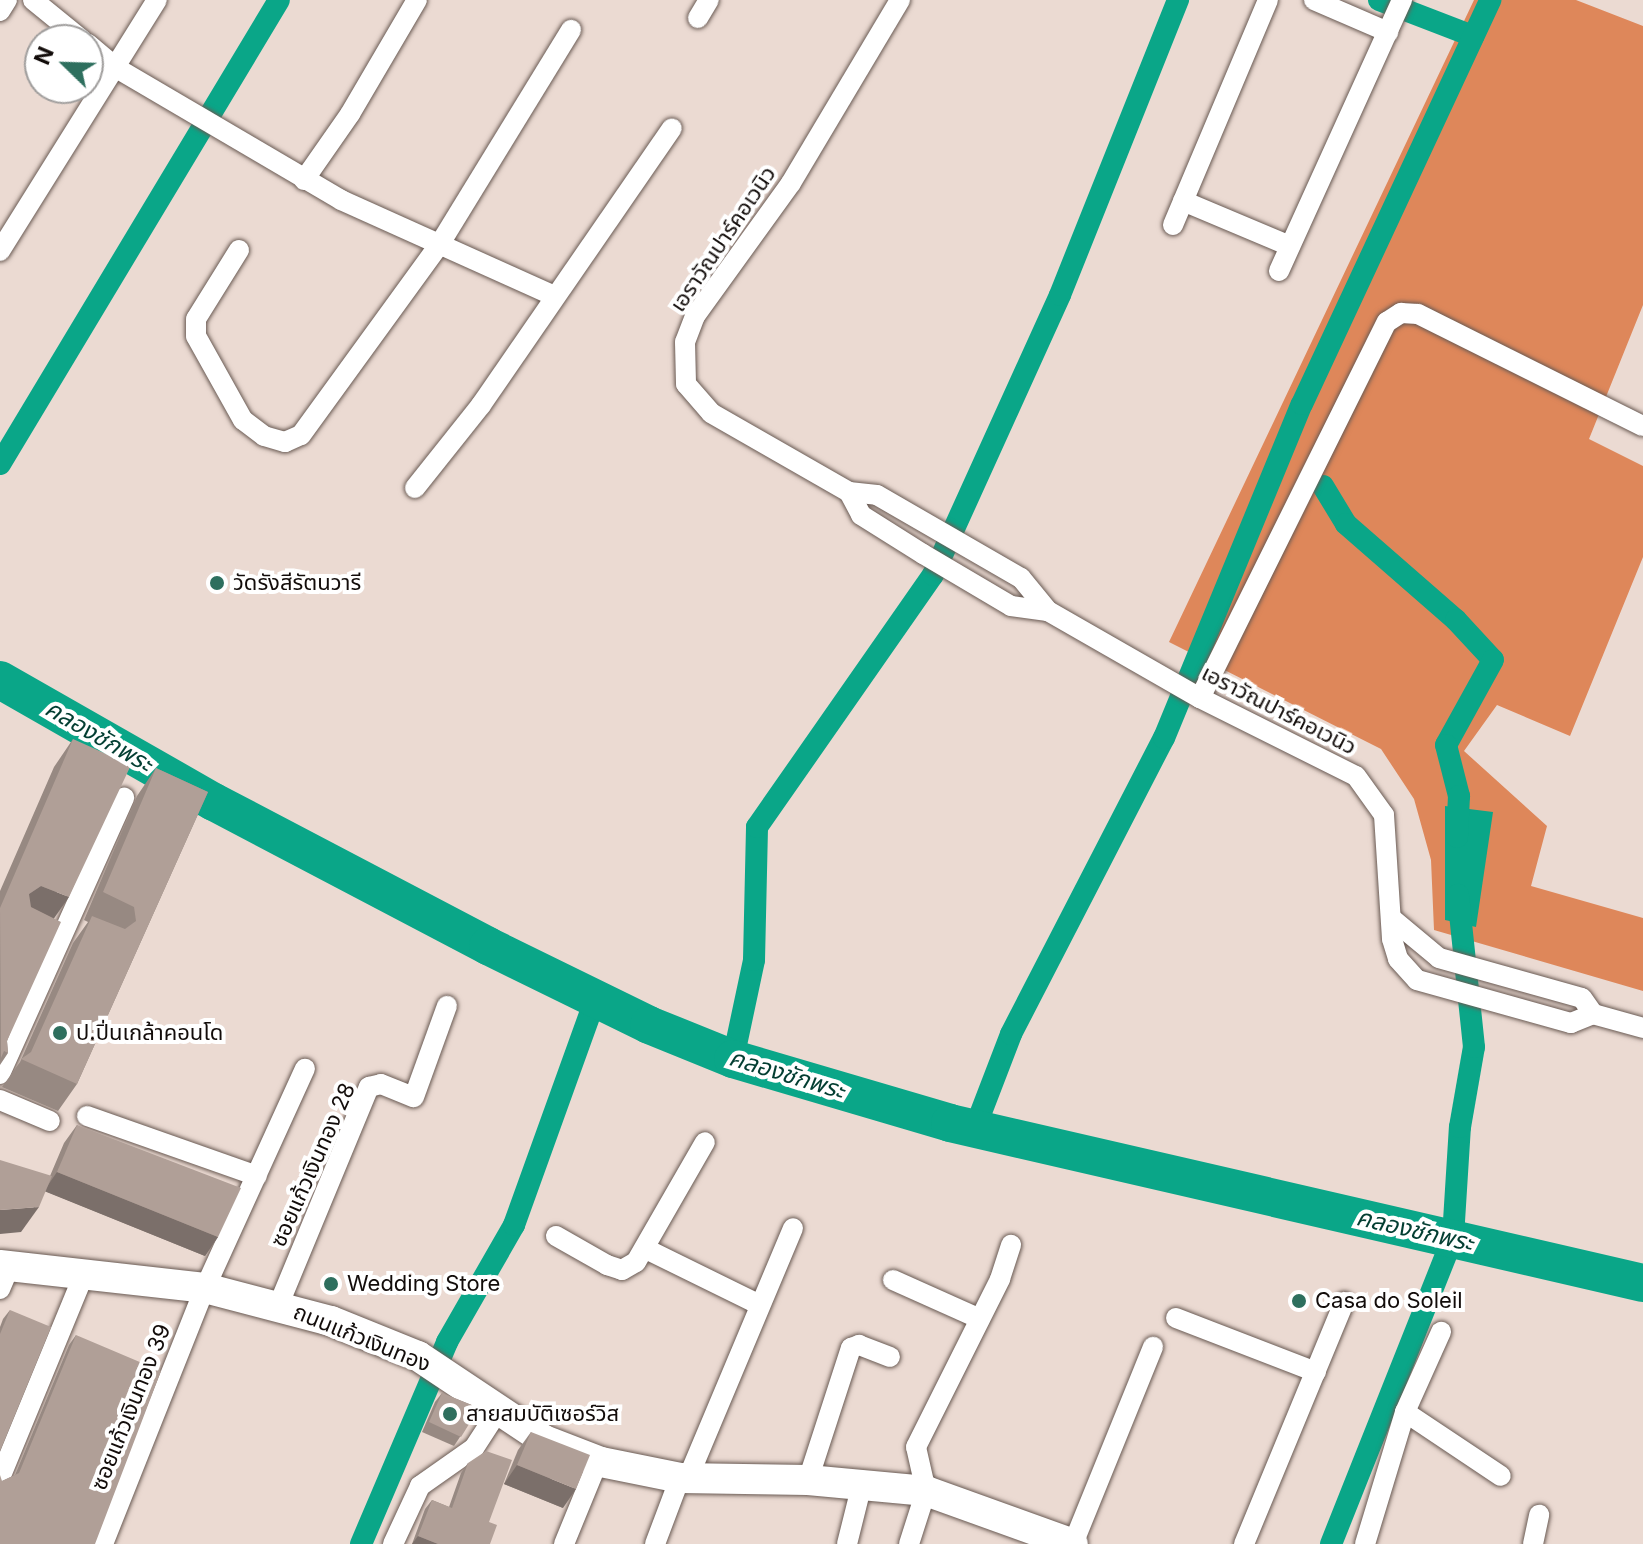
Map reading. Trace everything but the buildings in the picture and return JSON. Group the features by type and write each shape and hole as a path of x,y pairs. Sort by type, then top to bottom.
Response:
{"street":[{"path":"0,11 7,0"},
{"path":"33,0 62,24"},
{"path":"0,251 118,69 157,0"},
{"path":"304,180 350,114 417,0"},
{"path":"698,18 709,0"},
{"name":"เอราวัณปาร์คอเวนิว","path":"900,0 791,183 695,316 685,342 686,384 711,413 849,492 877,495 1021,578 1048,611 1163,678 1305,746 1356,776 1370,790 1384,815 1391,918 1398,959 1417,980 1562,1021 1593,1014"},
{"path":"1173,225 1268,0"},
{"path":"1279,271 1395,16 1314,0"},
{"path":"239,250 196,319 196,336 243,420 264,436 285,442 301,435 441,242 571,30"},
{"path":"104,57 118,69 304,180 552,295"},
{"path":"415,488 481,405 552,295 672,128"},
{"path":"1183,201 1290,246"},
{"path":"1199,697 1387,322 1401,313 1418,314 1643,426"},
{"name":"เอราวัณปาร์คอเวนิว","path":"849,492 861,515 1011,606 1048,611"},
{"path":"0,1074 60,933 124,798"},
{"path":"1391,918 1439,958 1582,998 1593,1014 1643,1028"},
{"path":"33,931 91,937"},
{"name":"ซอยแก้วเงินทอง 28","path":"279,1304 369,1087 381,1084 414,1097 447,1006"},
{"name":"ซอยแก้วเงินทอง 39","path":"103,1544 205,1288 305,1069"},
{"path":"0,1100 50,1121"},
{"path":"87,1116 257,1176"},
{"path":"556,1236 622,1270 646,1249 705,1142"},
{"path":"655,1544 793,1228"},
{"path":"909,1544 926,1491 916,1447 980,1319 1011,1245"},
{"path":"646,1249 760,1305"},
{"name":"ถนนแก้วเงินทอง","path":"3,1273 84,1274 205,1288 279,1304 418,1356 544,1440 598,1461 684,1478 808,1480 926,1491 1073,1544"},
{"path":"0,1478 84,1274"},
{"path":"893,1280 980,1319"},
{"path":"1244,1544 1344,1302"},
{"path":"1176,1318 1316,1372"},
{"path":"1365,1544 1405,1412 1441,1332"},
{"path":"808,1480 851,1348 859,1345 890,1357"},
{"path":"1073,1544 1153,1347"},
{"path":"393,1544 420,1486 474,1448 498,1411"},
{"path":"1405,1412 1501,1476"},
{"path":"564,1544 598,1461"},
{"path":"847,1544 862,1484"},
{"path":"1533,1544 1539,1515"}],"shaded area":[{"path":"1474,0 1576,0 1643,26 1643,305 1589,439 1643,466 1643,557 1570,736 1497,705 1464,751 1547,826 1531,886 1643,918 1643,991 1434,930 1431,860 1414,799 1381,749 1169,642"},
{"path":"1445,806 1493,812 1476,927 1445,920"}],"waterway":[{"path":"0,464 279,0"},
{"path":"733,1059 754,960 757,827 933,575 1060,295 1178,0"},
{"path":"1379,0 1473,36"},
{"path":"975,1128 1011,1034 1164,738 1302,404 1490,0"},
{"path":"1323,486 1346,524 1456,620 1493,660 1446,745 1459,796 1457,837"},
{"name":"คลองชักพระ","path":"0,680 214,802 488,946 649,1025 733,1059 950,1123 1643,1283"},
{"path":"1331,1544 1453,1237 1460,1127 1474,1047 1458,895"},
{"path":"361,1544 447,1342 514,1225 596,997"}],"place":[{"name":"วัดรังสีรัตนวารี","path":"217,583"},
{"name":"ป.ปิ่นเกล้าคอนโด","path":"60,1033"},
{"name":"Wedding Store","path":"331,1284"},
{"name":"Casa do Soleil","path":"1299,1301"},
{"name":"สายสมบัติเซอร์วิส","path":"450,1414"}]}
